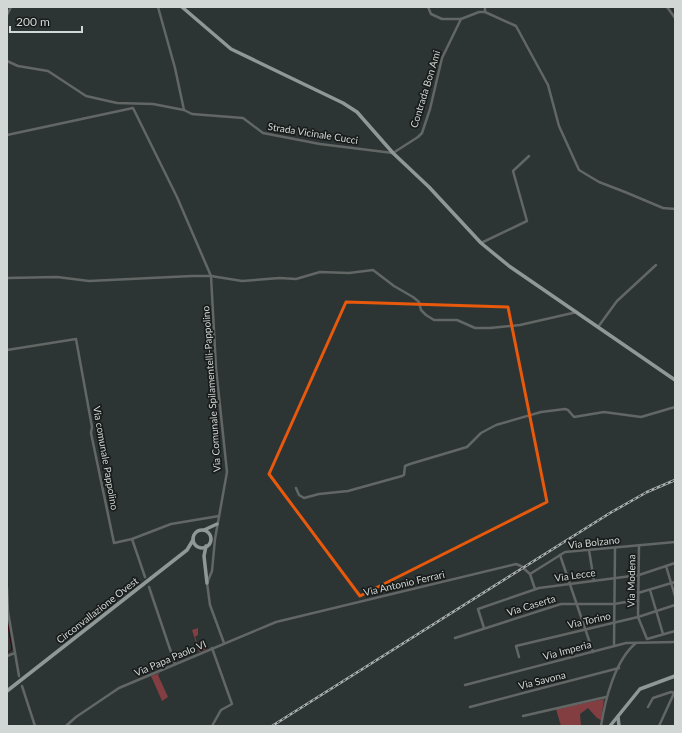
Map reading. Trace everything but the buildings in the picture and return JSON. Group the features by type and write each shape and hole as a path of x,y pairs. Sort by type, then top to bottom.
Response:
{"main road":[{"path":"182,7 231,49 296,80 357,112 393,153 429,186 481,243 509,266 675,380"},
{"path":"204,556 193,540 196,532 218,524"},
{"path":"207,584 204,556 206,546 210,539 209,534 212,526"},
{"path":"204,530 209,534"},
{"name":"Circonvallazione Ovest","path":"7,691 188,550 193,540"},
{"path":"188,550 198,546 206,546"},
{"path":"610,726 617,723 640,689 675,676"}],"street":[{"path":"7,15 12,7"},
{"path":"158,7 179,81 184,110"},
{"path":"428,7 431,14 436,17 461,19 479,12 485,12 519,28 548,85 559,126 582,173 657,205 675,209"},
{"path":"485,7 485,12"},
{"path":"667,7 675,18"},
{"name":"Contrada Bon Ami","path":"393,153 418,137 422,132 430,109 442,58 461,19"},
{"name":"Strada Vicinale Cucci","path":"7,61 18,66 48,71 86,96 117,103 153,104 184,110 192,114 243,118 264,133 320,144 393,153"},
{"path":"7,135 133,108 177,197 211,276"},
{"path":"481,243 527,221 512,172 529,156"},
{"path":"598,327 617,301 656,265"},
{"path":"7,278 57,277 89,281 157,276 211,276 242,281 296,279 320,272 348,273 373,270 394,286 413,296 418,302 421,310 434,320 457,320 475,328 490,328 520,325 577,312"},
{"name":"Via Comunale Spilamentelli-Pappolino","path":"211,276 216,368 227,472 218,524"},
{"name":"Via comunale Pappolino","path":"7,350 76,339 92,427 91,433 114,544 132,539"},
{"path":"296,488 299,495 304,498 319,494 348,491 402,476 404,475 405,466 467,447 487,429 541,412 564,409 568,410 574,417 604,412 641,417 675,407"},
{"path":"145,577 132,539 171,524 219,516"},
{"path":"218,524 212,571 207,584 210,605 224,643"},
{"name":"Via Bolzano","path":"530,574 566,552 675,542"},
{"name":"Via Modena","path":"639,545 638,617 647,640 663,634"},
{"path":"614,646 616,548"},
{"path":"589,550 594,581"},
{"path":"560,555 593,652"},
{"name":"Via Lecce","path":"484,628 478,609 535,589 639,575 675,563"},
{"name":"Via Antonio Ferrari","path":"288,619 516,564 530,574"},
{"path":"666,566 675,596"},
{"path":"530,574 535,589"},
{"path":"638,593 675,582"},
{"path":"148,587 174,664"},
{"path":"7,588 8,612 19,676"},
{"path":"650,590 663,634 675,631"},
{"name":"Via Caserta","path":"455,638 561,604 614,604 638,600"},
{"name":"Via Torino","path":"519,657 516,646 638,617 675,605"},
{"name":"Via Papa Paolo VI","path":"66,726 76,717 119,688 224,643 288,619"},
{"name":"Via Imperia","path":"465,685 614,646 636,643 675,642"},
{"path":"601,726 606,697 624,654 636,643"},
{"path":"212,648 232,704 221,710 212,726"},
{"path":"7,656 15,653"},
{"name":"Via Savona","path":"470,707 619,668"},
{"path":"22,686 35,726"},
{"path":"648,707 653,698 675,692"},
{"path":"659,726 675,692"},
{"path":"523,716 606,697"}],"highlighted area":[{"path":"346,302 508,307 547,502 360,596 269,474"}],"shaded area":[{"path":"198,628 198,635 195,637 198,645 205,642 207,649 199,652 192,630"},
{"path":"160,673 158,675 168,697 162,701 151,676"},
{"path":"604,699 601,720 597,718 588,708 580,714 581,726 561,726 556,709"}],"waterway":[{"path":"7,620 12,649 7,653"}],"railway":[{"path":"272,726 610,513 647,492 675,480"}]}
